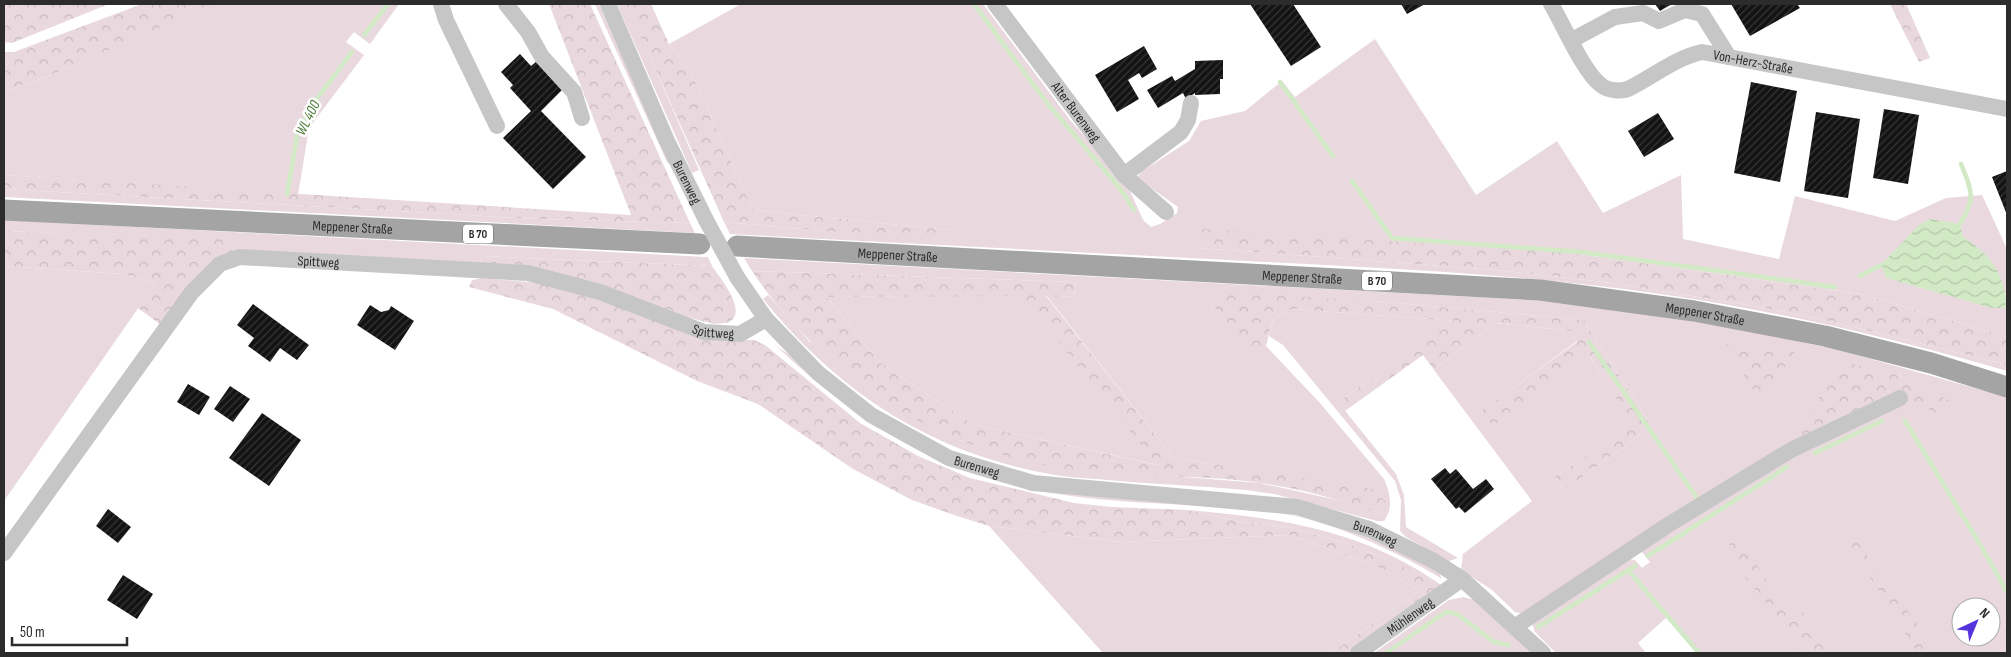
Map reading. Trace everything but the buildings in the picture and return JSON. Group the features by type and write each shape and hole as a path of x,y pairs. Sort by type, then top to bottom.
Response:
{"main road":[{"name":"Meppener Straße","path":"4,210 700,244"},
{"name":"Meppener Straße","path":"737,246 1540,290 1694,311 1824,336 1931,363 2007,387"}],"street":[{"path":"441,4 446,20 496,126"},
{"path":"506,4 528,32 542,57 574,92 582,118"},
{"name":"Burenweg","path":"608,4 667,141 706,220 737,276 766,319 818,373 871,416 949,458 1033,483 1297,506 1369,528 1434,561 1462,579 1516,626 1543,653"},
{"name":"Alter Burenweg","path":"995,4 1124,175 1166,212"},
{"name":"Von-Herz-Straße","path":"1551,4 1590,72 1602,86 1615,90 1628,89 1686,56 1702,52 2007,109"},
{"path":"1572,40 1615,17 1643,13 1659,21 1685,10 1702,14 1729,57"},
{"path":"1124,175 1181,132 1188,120 1191,103"},
{"name":"Spittweg","path":"4,553 192,292 220,264 240,257 528,273 600,292 704,332 740,334 766,319"},
{"path":"1516,626 1668,526 1791,450 1900,398"},
{"name":"Mühlenweg","path":"1358,653 1462,579"}],"green space":[{"path":"4,4 109,4 12,43 4,42"},
{"path":"142,4 212,4 70,68 4,92 4,52 14,52"},
{"path":"210,4 399,4 370,44 354,32 346,42 364,55 309,128 298,195 4,175 4,92 70,68"},
{"path":"549,4 590,4 690,223 537,219 4,189 4,175 631,215"},
{"path":"595,4 599,4 670,163 668,164"},
{"path":"617,4 627,4 699,170 692,173"},
{"path":"626,4 651,4 669,44 691,72 753,210 950,230 950,237 824,231 724,222"},
{"path":"741,4 983,4 1070,120 1127,184 1143,220 1151,227 1160,224 1177,213 1178,207 1137,178 1141,172 1189,141 1201,121 1245,111 1282,81 1295,97 1375,39 1476,195 1557,141 1603,213 1681,175 1683,239 1779,259 1795,196 1895,221 1946,198 1982,195 2007,249 2007,337 1861,294 1565,252 1200,248 1496,270 1604,282 1766,308 1858,328 2007,365 2007,371 1921,347 1792,317 1660,294 1557,281 1402,269 730,234 724,222 824,231 950,230 753,210 691,72 669,44"},
{"path":"1890,4 1906,4 1930,58 1919,62"},
{"path":"4,189 537,219 690,223 695,233 4,197"},
{"path":"4,220 708,257 712,266 481,256 480,265 241,250 239,239 4,231"},
{"path":"1200,229 1565,252 1861,294 2007,337 2007,365 1858,328 1766,308 1604,282 1496,270 1200,248"},
{"path":"4,231 239,238 241,250 161,325 138,308 155,284 124,274 4,266"},
{"path":"481,256 712,266 731,294 736,310 734,317 729,322 714,324 480,265"},
{"path":"744,258 1551,301 1692,320 1835,349 2007,397 2007,653 1699,653 1667,617 1638,643 1646,653 1556,653 1535,632 1532,624 1628,559 1635,560 1642,568 1650,562 1641,551 1751,478 1904,395 1949,401 1898,375 1791,445 1523,614 1515,612 1492,590 1461,570 1463,554 1532,501 1434,370 1495,323 1572,331 1577,341 1482,411 1493,427 1587,352 1634,425 1554,477 1564,490 1652,427 1584,320 1375,301 1212,305 1254,352 1266,346 1319,402 1384,479 1388,490 1390,506 1384,521 1377,521 1274,494 1246,490 1064,476 1007,464 966,451 927,434 855,390 823,363 763,299 768,295 809,341 961,441 1007,456 1054,467 1260,483 1351,503 1381,514 1385,502 1172,456 1046,295 1074,297 1076,282 752,271"},
{"path":"4,266 124,274 155,284 4,501"},
{"path":"752,271 1076,282 1074,297 1046,296 1172,456 1204,463 1372,489 1386,502 1381,514 1292,488 1261,483 1209,478 1080,471 1009,457 965,442 923,423 883,400 845,373 811,342 779,308","holes":["1022,296 1157,465 972,424 879,362 827,297"]},
{"path":"482,278 551,284 736,340 754,340 765,345 860,423 918,456 970,478 1074,503 1112,507 1188,510 1241,522 1288,527 1346,543 1386,559 1433,581 1442,590 1353,653 1331,653 1419,591 1385,570 1290,535 1120,542 989,526 957,516 912,500 853,469 758,404 697,381 553,309 469,287 472,280"},
{"path":"1216,292 1375,301 1584,320 1652,427 1564,490 1554,477 1633,425 1588,353 1493,427 1481,411 1577,342 1572,331 1495,323 1434,370 1423,355 1345,411 1338,402 1455,321 1292,309 1273,319 1266,346 1254,353 1212,305"},
{"path":"1022,295 1158,465 972,424 879,362 827,297"},
{"path":"1292,309 1456,321 1338,402 1396,474 1404,495 1406,527 1458,558 1449,561 1406,537 1400,531 1401,500 1395,481 1283,345 1269,336 1273,319"},
{"path":"1726,344 1795,351 1778,377 1756,395"},
{"path":"776,346 961,466 1279,511 1362,534 1426,565 1439,573 1442,579 1383,547 1339,529 1295,516 1243,509 1118,501 1057,494 989,478 954,466 922,452 861,416 833,395"},
{"path":"1840,361 1898,375 1950,401 1936,413 1903,395 1791,445"},
{"path":"1188,510 1255,517 1320,530 1351,539 1382,551 1412,566 1441,585 1442,590 1386,559 1346,543 1288,527 1241,522"},
{"path":"989,526 1120,542 1290,535 1385,570 1419,591 1331,653 1103,653"},
{"path":"1734,531 1777,595 1808,616 1828,653 1792,653 1801,646 1726,554"},
{"path":"1846,541 1857,541 1938,653 1917,653 1889,606"},
{"path":"1463,597 1475,600 1537,653 1374,653 1449,600"}],"water":[{"path":"1930,219 1960,224 1963,237 1989,258 1995,266 2003,285 2007,308 1992,308 1886,278 1881,265 1919,225"}],"waterway":[{"name":"WL 400","path":"364,35 388,4"},
{"path":"974,4 1047,103 1119,187 1134,210"},
{"name":"WL 400","path":"287,194 298,131 316,100 352,52"},
{"path":"1280,82 1333,156"},
{"path":"1960,224 1968,208 1971,194 1961,164"},
{"path":"1352,181 1392,238 1581,252 1835,287"},
{"path":"1860,276 1881,265"},
{"path":"1589,342 1697,498"},
{"path":"1815,453 1882,421"},
{"path":"1905,421 2007,592"},
{"path":"1648,556 1787,467"},
{"path":"1538,627 1635,566"},
{"path":"1628,570 1699,653"},
{"path":"1386,653 1446,612 1457,614 1494,642 1509,645"}]}
